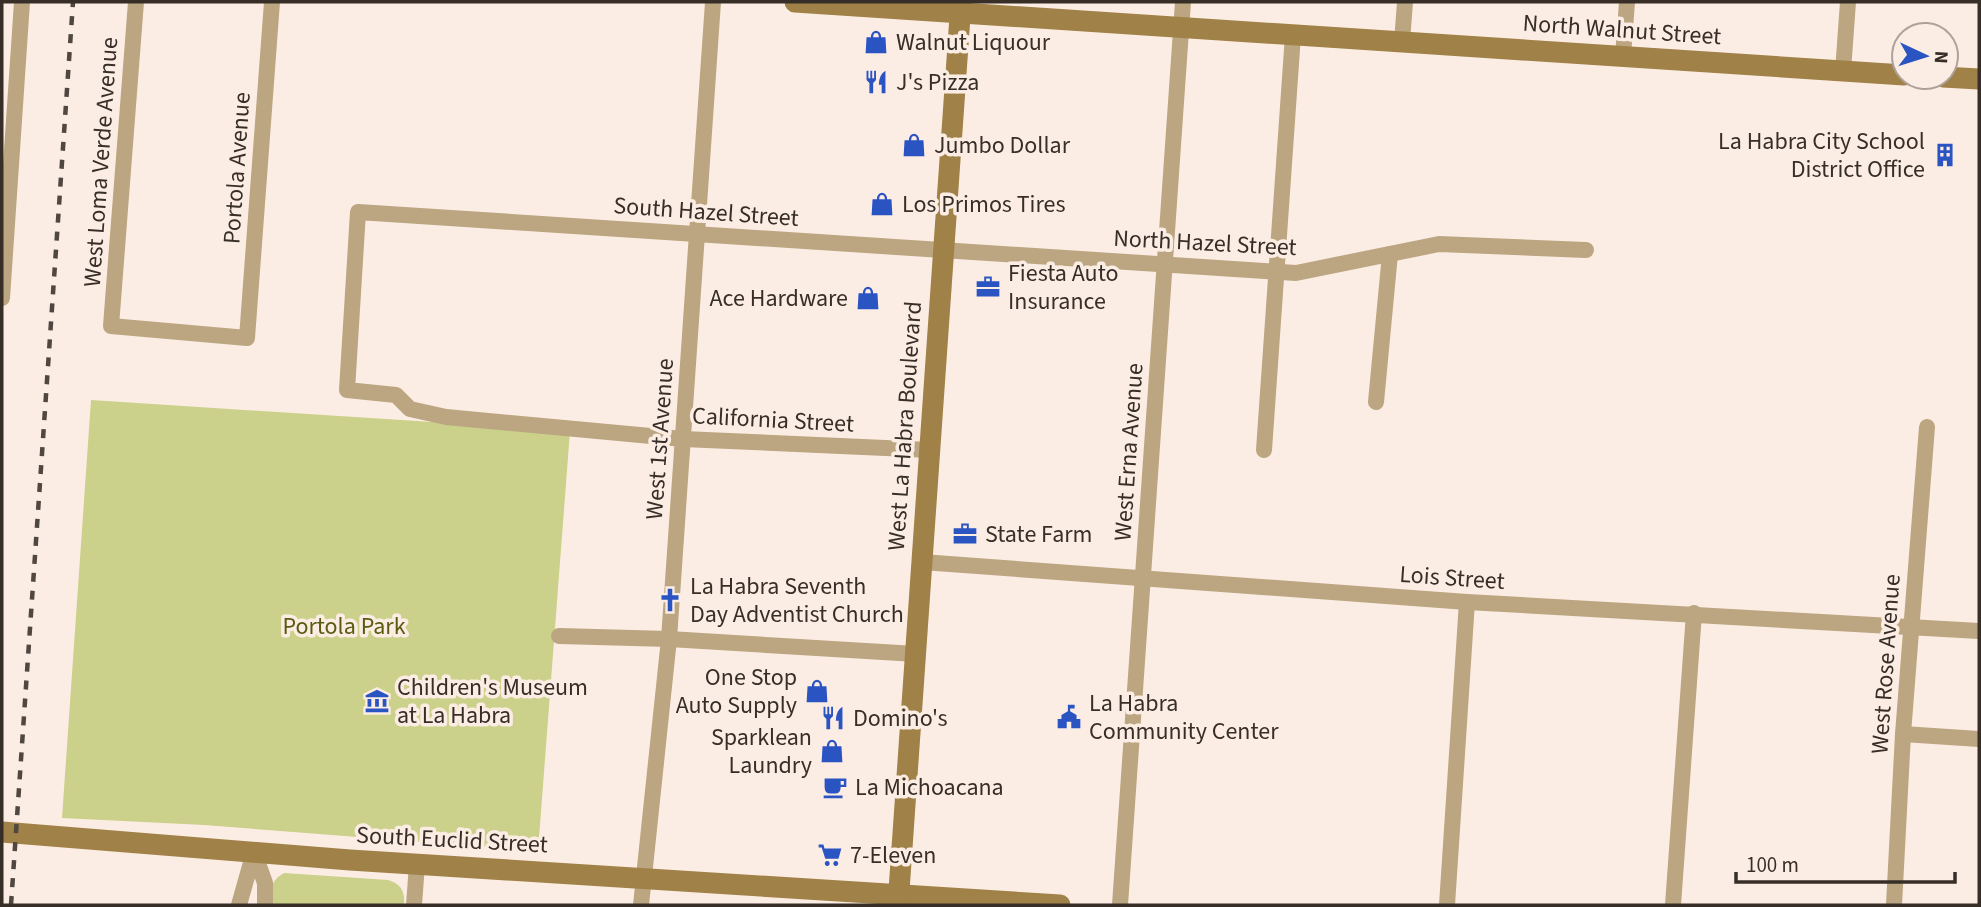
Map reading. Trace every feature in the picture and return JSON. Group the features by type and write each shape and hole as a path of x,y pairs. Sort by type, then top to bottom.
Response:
{"main road":[{"name":"North Walnut Street","path":"795,2 960,8 1181,29 1890,74"},
{"name":"West La Habra Boulevard","path":"899,901 960,8"},
{"path":"1960,78 1979,79"},
{"name":"South Euclid Street","path":"2,832 418,864 643,878 899,901 1060,905"}],"street":[{"path":"2,298 22,2"},
{"name":"West Loma Verde Avenue","path":"136,2 111,326 247,338"},
{"name":"Portola Avenue","path":"247,338 272,2"},
{"name":"West 1st Avenue","path":"641,905 669,639 713,2"},
{"name":"West Erna Avenue","path":"1120,905 1182,2"},
{"path":"1402,42 1405,2"},
{"path":"1623,56 1627,2"},
{"path":"1843,71 1848,2"},
{"path":"1264,450 1293,35"},
{"name":"South Hazel Street","path":"446,417 410,409 396,395 346,390 358,212 944,250"},
{"name":"North Hazel Street","path":"944,250 1297,273 1439,244 1586,250"},
{"path":"1376,402 1390,254"},
{"name":"California Street","path":"446,417 682,439 930,450"},
{"name":"West Rose Avenue","path":"1894,905 1903,734 1927,427"},
{"name":"Lois Street","path":"922,562 1467,602 1911,625 1979,631"},
{"path":"1447,905 1467,602"},
{"path":"1673,905 1694,613"},
{"path":"559,636 669,639 916,654"},
{"path":"1903,734 1979,738"},
{"path":"239,905 254,852"},
{"path":"254,852 265,883 265,905"},
{"path":"414,905 418,864"}],"green space":[{"name":"Portola Park","path":"91,400 570,431 538,851 204,825 62,818"},
{"path":"284,873 388,880 401,889 404,905 273,905 272,887"}],"railway":[{"path":"11,905 73,2"}],"place":[{"name":"Walnut Liquour","path":"876,42"},
{"name":"J's Pizza","path":"876,82"},
{"name":"Jumbo Dollar","path":"914,145"},
{"name":"La Habra City School District Office","path":"1945,155"},
{"name":"Los Primos Tires","path":"882,204"},
{"name":"Fiesta Auto Insurance","path":"988,287"},
{"name":"Ace Hardware","path":"868,298"},
{"name":"State Farm","path":"965,534"},
{"name":"La Habra Seventh Day Adventist Church","path":"670,600"},
{"name":"One Stop Auto Supply","path":"817,691"},
{"name":"Children's Museum at La Habra","path":"377,701"},
{"name":"La Habra Community Center","path":"1069,717"},
{"name":"Domino's","path":"833,718"},
{"name":"Sparklean Laundry","path":"832,751"},
{"name":"La Michoacana","path":"835,787"},
{"name":"7-Eleven","path":"830,855"}]}
